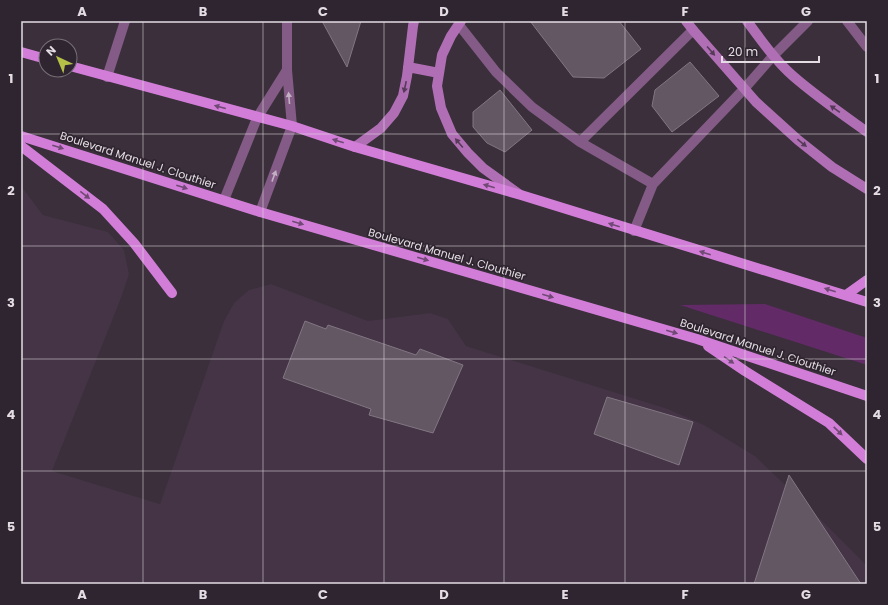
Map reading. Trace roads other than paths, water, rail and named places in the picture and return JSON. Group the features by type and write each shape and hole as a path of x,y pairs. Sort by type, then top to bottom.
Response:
{"main road":[{"path":"355,146 381,128 394,112 403,96 414,21"},
{"path":"686,21 756,102 798,140 832,167 867,189"},
{"path":"746,21 773,56 792,75 828,105 867,132"},
{"path":"460,23 451,36 442,55 437,86 441,108 452,134 468,153 483,168 521,195"},
{"path":"21,52 38,57"},
{"path":"408,67 439,73"},
{"path":"78,68 257,118 292,126 867,302"},
{"name":"Boulevard Manuel J. Clouthier","path":"21,136 260,212 697,339 867,396"},
{"path":"21,146 103,209 134,243 172,293"},
{"path":"846,295 867,280"},
{"path":"697,339 744,371 829,423 867,459"}],"street":[{"path":"107,77 125,21"},
{"path":"260,212 292,126 287,70 287,21"},
{"path":"634,231 653,184 744,89 773,56 808,21"},
{"path":"848,21 867,47"},
{"path":"460,23 496,72 532,107 580,142 653,184"},
{"path":"580,142 693,30"},
{"path":"224,200 257,118 287,70"}]}
